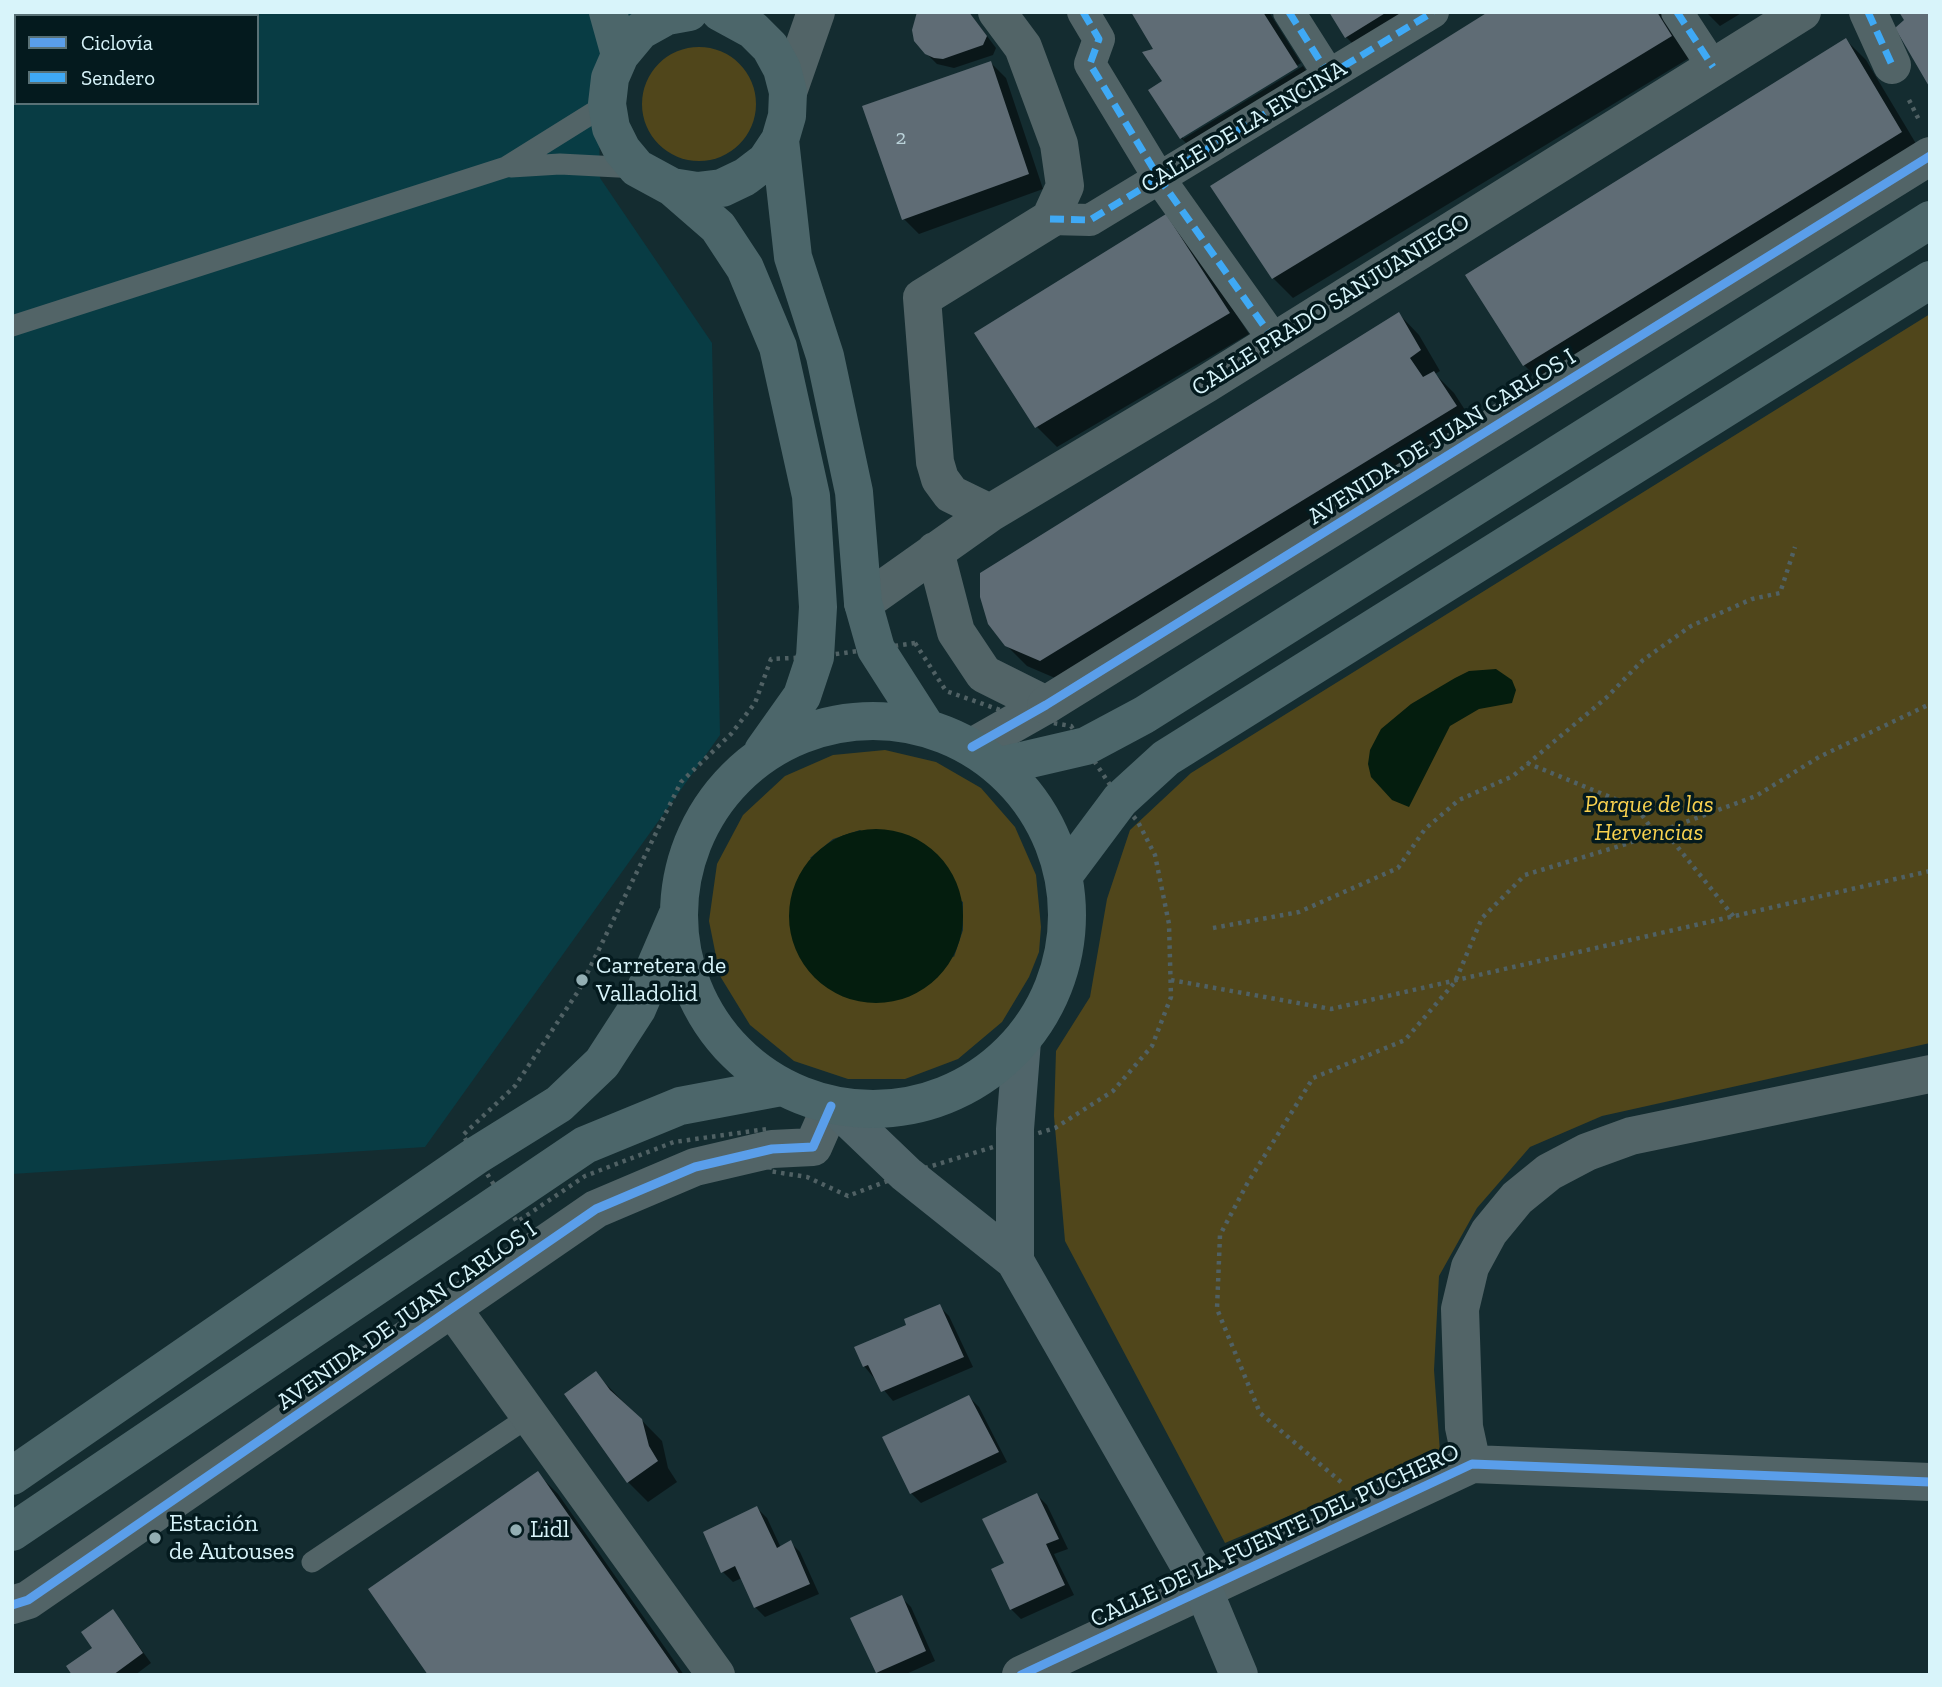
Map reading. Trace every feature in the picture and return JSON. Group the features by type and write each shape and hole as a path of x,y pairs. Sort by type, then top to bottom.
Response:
{"highway":[{"path":"608,12 620,55"},
{"path":"12,1476 477,1155 559,1104 602,1063 637,1009 677,916 687,855 715,800 760,756 802,696 815,657 818,607 811,496 778,347 745,268 718,227 672,187 637,168 622,149 611,128 607,104 610,78 620,55 640,32 667,16 689,12"},
{"path":"672,187 697,191 722,188 746,177 765,161 780,140 787,116 788,92 782,69 770,47 753,30 720,12"},
{"path":"780,140 793,257 825,356 854,492 863,603 876,649 926,727"},
{"path":"986,756 1086,746 1144,715 1930,220"},
{"path":"1064,875 1120,800 1166,758 1930,280"},
{"path":"677,916 690,985 726,1044 781,1087 834,1107 905,1108 970,1085 1022,1041 1053,991 1068,933 1064,875 1041,815 986,756 926,727 868,720 811,730 760,756"},
{"name":"AVENIDA DE JUAN CARLOS I","path":"12,1532 585,1145 680,1106 781,1087"}],"main road":[{"path":"1014,1261 1015,1141 1022,1041"},
{"path":"834,1107 906,1174 1014,1261 1204,1591 1239,1675"}],"street":[{"path":"990,513 951,494 940,479 935,463 922,298 1050,219 1065,186 1059,144 1023,47 997,12"},
{"path":"1083,12 1099,39 1090,64 1159,178 1275,341"},
{"path":"1289,12 1329,75"},
{"name":"CALLE DE LA ENCINA","path":"1050,219 1090,220 1433,12"},
{"path":"1677,12 1713,67"},
{"name":"CALLE PRADO SANJUANIEGO","path":"863,603 990,513 1275,341 1801,12"},
{"path":"1868,12 1892,65"},
{"path":"788,92 812,14"},
{"name":"AVENIDA DE JUAN CARLOS I","path":"986,756 1035,711 1927,144"},
{"path":"935,551 956,632 984,674 1035,711"},
{"path":"1472,1464 1464,1427 1460,1308 1470,1268 1489,1232 1517,1198 1549,1172 1587,1152 1631,1136 1930,1074"},
{"name":"AVENIDA DE JUAN CARLOS I","path":"12,1605 28,1600 596,1209 695,1167 772,1149 813,1147 834,1107"},
{"path":"453,1308 716,1675"},
{"name":"CALLE DE LA FUENTE DEL PUCHERO","path":"1021,1675 1472,1464 1930,1482"}],"lane":[{"path":"12,326 506,167 607,104"},
{"path":"506,167 560,164 637,168"},
{"path":"312,1562 530,1416"}],"path":[{"path":"1892,65 1927,144"},
{"path":"1213,928 1299,912 1398,868 1425,829 1459,800 1513,776 1606,698 1643,660 1690,625 1752,599 1780,593 1795,547"},
{"path":"915,643 946,691 1035,711 1071,726 1120,800 1139,822 1156,855 1168,924 1171,998 1152,1046 1113,1091 1055,1128 906,1174 848,1196 807,1177 769,1171 772,1149 767,1129 674,1142 585,1177 517,1222 463,1135 515,1086 579,990 681,782 732,734 755,703 771,659 815,657 915,643"},
{"path":"1360,1516 1338,1476 1260,1413 1217,1309 1220,1235 1247,1184 1313,1078 1405,1040 1454,982 1482,918 1525,875 1756,796 1819,757 1930,704"},
{"path":"1526,763 1637,808 1654,832 1667,834 1734,917"},
{"path":"1171,980 1331,1009 1930,871"}],"shaded area":[{"path":"12,12 678,12 598,73 600,178 712,343 720,735 425,1147 12,1174"},
{"path":"1496,669 1512,680 1516,690 1512,703 1479,709 1450,726 1409,807 1392,800 1371,777 1368,764 1370,750 1381,729 1411,704 1455,678 1469,671"},
{"path":"876,829 909,835 938,854 957,883 963,916 957,949 938,978 909,997 876,1003 843,997 814,978 795,949 789,916 795,883 814,854 843,835"}],"green space":[{"path":"699,47 721,51 731,56 747,72 752,82 756,104 752,126 747,136 731,152 721,157 699,161 677,157 667,152 651,136 646,126 642,104 646,82 651,72 667,56 677,51"},
{"name":"Parque de las Hervencias","path":"1930,314 1930,1043 1602,1116 1530,1147 1477,1208 1439,1276 1434,1370 1440,1452 1225,1543 1065,1241 1054,1116 1056,1051 1090,997 1107,899 1130,830 1191,773"},
{"path":"885,750 936,762 981,788 1015,827 1036,875 1041,927 1039,952 1029,977 1002,1022 958,1059 905,1079 848,1079 794,1061 750,1025 720,976 709,921 717,864 743,815 785,776 833,755","holes":["860,830 963,902 963,930 954,957 810,858 833,839"]}],"building":[{"path":"917,12 969,12 987,36 983,45 943,59 934,58 925,54 914,41 912,30"},
{"path":"1131,12 1263,12 1298,67 1180,139 1148,90 1162,81 1142,52 1153,49"},
{"path":"1329,12 1387,12 1345,38"},
{"path":"1488,12 1657,12 1672,36 1272,279 1210,186"},
{"path":"1899,12 1930,12 1930,88 1895,28 1904,20"},
{"path":"1846,38 1902,132 1523,366 1465,275"},
{"path":"991,61 1029,174 902,220 862,106"},
{"path":"1166,214 1230,313 1035,428 974,333"},
{"path":"1399,312 1421,350 1410,358 1423,377 1434,371 1457,406 1040,661 1005,646 988,624 980,597 980,573"},
{"path":"940,1304 964,1357 881,1392 868,1365 863,1367 854,1347 906,1325 904,1319"},
{"path":"596,1371 610,1390 642,1419 649,1446 658,1461 627,1483 564,1394"},
{"path":"969,1395 999,1452 910,1494 882,1437"},
{"name":"Lidl","path":"538,1471 680,1675 428,1675 368,1589"},
{"path":"1037,1493 1059,1539 1046,1544 1065,1585 1010,1610 991,1569 1004,1563 982,1519"},
{"path":"757,1506 777,1548 791,1540 810,1584 754,1608 735,1566 721,1573 703,1532"},
{"path":"902,1595 926,1651 876,1673 850,1618"},
{"path":"113,1609 143,1653 113,1675 72,1675 66,1666 92,1648 81,1632"}],"marked path":[{"path":"1083,12 1099,39 1090,64 1159,178 1274,340"},
{"path":"1289,12 1329,75"},
{"path":"1050,219 1090,220 1433,12"},
{"path":"1677,12 1713,67"},
{"path":"1868,12 1892,65"}],"cycle path":[{"path":"972,747 1046,705 1930,156"},
{"path":"12,1605 28,1600 596,1209 695,1167 772,1149 813,1147 831,1106"},
{"path":"1021,1675 1472,1464 1930,1482"}],"place":[{"name":"Carretera de Valladolid","path":"582,980"},
{"name":"Lidl","path":"516,1530"},
{"name":"Estación de Autouses","path":"155,1538"}]}
